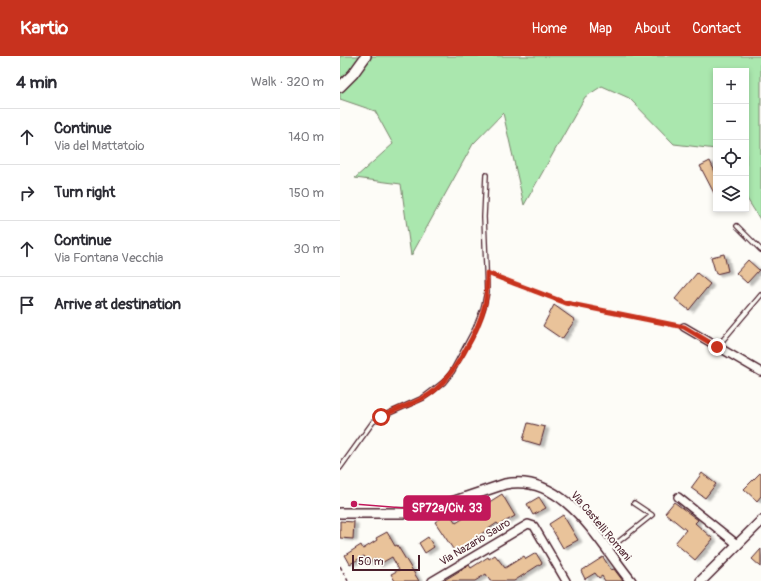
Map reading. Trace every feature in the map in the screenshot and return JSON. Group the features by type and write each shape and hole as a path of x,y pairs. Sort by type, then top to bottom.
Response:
{"street":[{"path":"340,87 353,74 366,56"},
{"path":"684,327 761,372"},
{"name":"Via Castelli Romani","path":"340,513 403,513 425,511 505,484 529,482 552,491 570,505 631,581"},
{"path":"678,497 738,545"},
{"path":"701,581 761,522"},
{"name":"Via Nazario Sauro","path":"432,581 525,524 534,526 566,581"}],"lane":[{"path":"340,468 373,422 429,394 450,375 473,334 483,309 487,292 484,217 486,174"},
{"path":"737,226 761,250"},
{"path":"717,347 761,294"},
{"path":"608,551 652,515 634,503"}],"path":[{"path":"487,273 566,303 684,327"},
{"path":"340,566 348,581"}],"green space":[{"path":"340,56 761,56 761,221 749,202 749,68 713,68 713,149 674,144 629,98 602,86 585,97 524,205 503,113 473,144 411,256 401,184 355,178 393,144 375,111 340,99"}],"building":[{"path":"710,161 713,168 713,191 700,166"},
{"path":"724,254 728,271 716,274 711,257"},
{"path":"748,260 759,270 747,283 736,273"},
{"path":"697,273 710,284 689,310 675,299"},
{"path":"554,305 575,320 562,339 543,326"},
{"path":"528,423 545,427 540,445 523,440"},
{"path":"761,472 761,496 757,501 744,489"},
{"path":"702,473 716,484 705,498 691,488"},
{"path":"502,494 515,516 499,525 497,523 455,552 435,522 449,513 456,523"},
{"path":"539,497 546,508 533,515 527,504"},
{"path":"674,502 698,520 695,523 713,539 695,560 675,543 686,530 665,513"},
{"path":"563,515 578,540 563,548 549,524"},
{"path":"340,521 354,522 353,539 340,538"},
{"path":"387,532 395,546 397,545 419,581 395,581 391,574 399,570 392,557 378,565 375,559 368,563 364,556 350,564 345,555 361,545 363,549 377,540 376,538"},
{"path":"428,537 434,547 425,553 419,543"},
{"path":"761,549 761,567 752,559"},
{"path":"536,553 542,563 514,581 490,581 486,574 475,581 443,581 469,565 471,568 488,557 489,559 495,555 505,568 524,556 526,559"},
{"path":"603,557 611,570 614,569 623,581 605,581 602,576 599,578 595,573 585,579 581,571"}],"place":[{"name":"SP72a/Civ. 33","path":"354,504"}],"route":[{"path":"381,417 423,398 435,390 450,375 478,324 486,298 487,273 566,303 684,327 717,347"}]}
